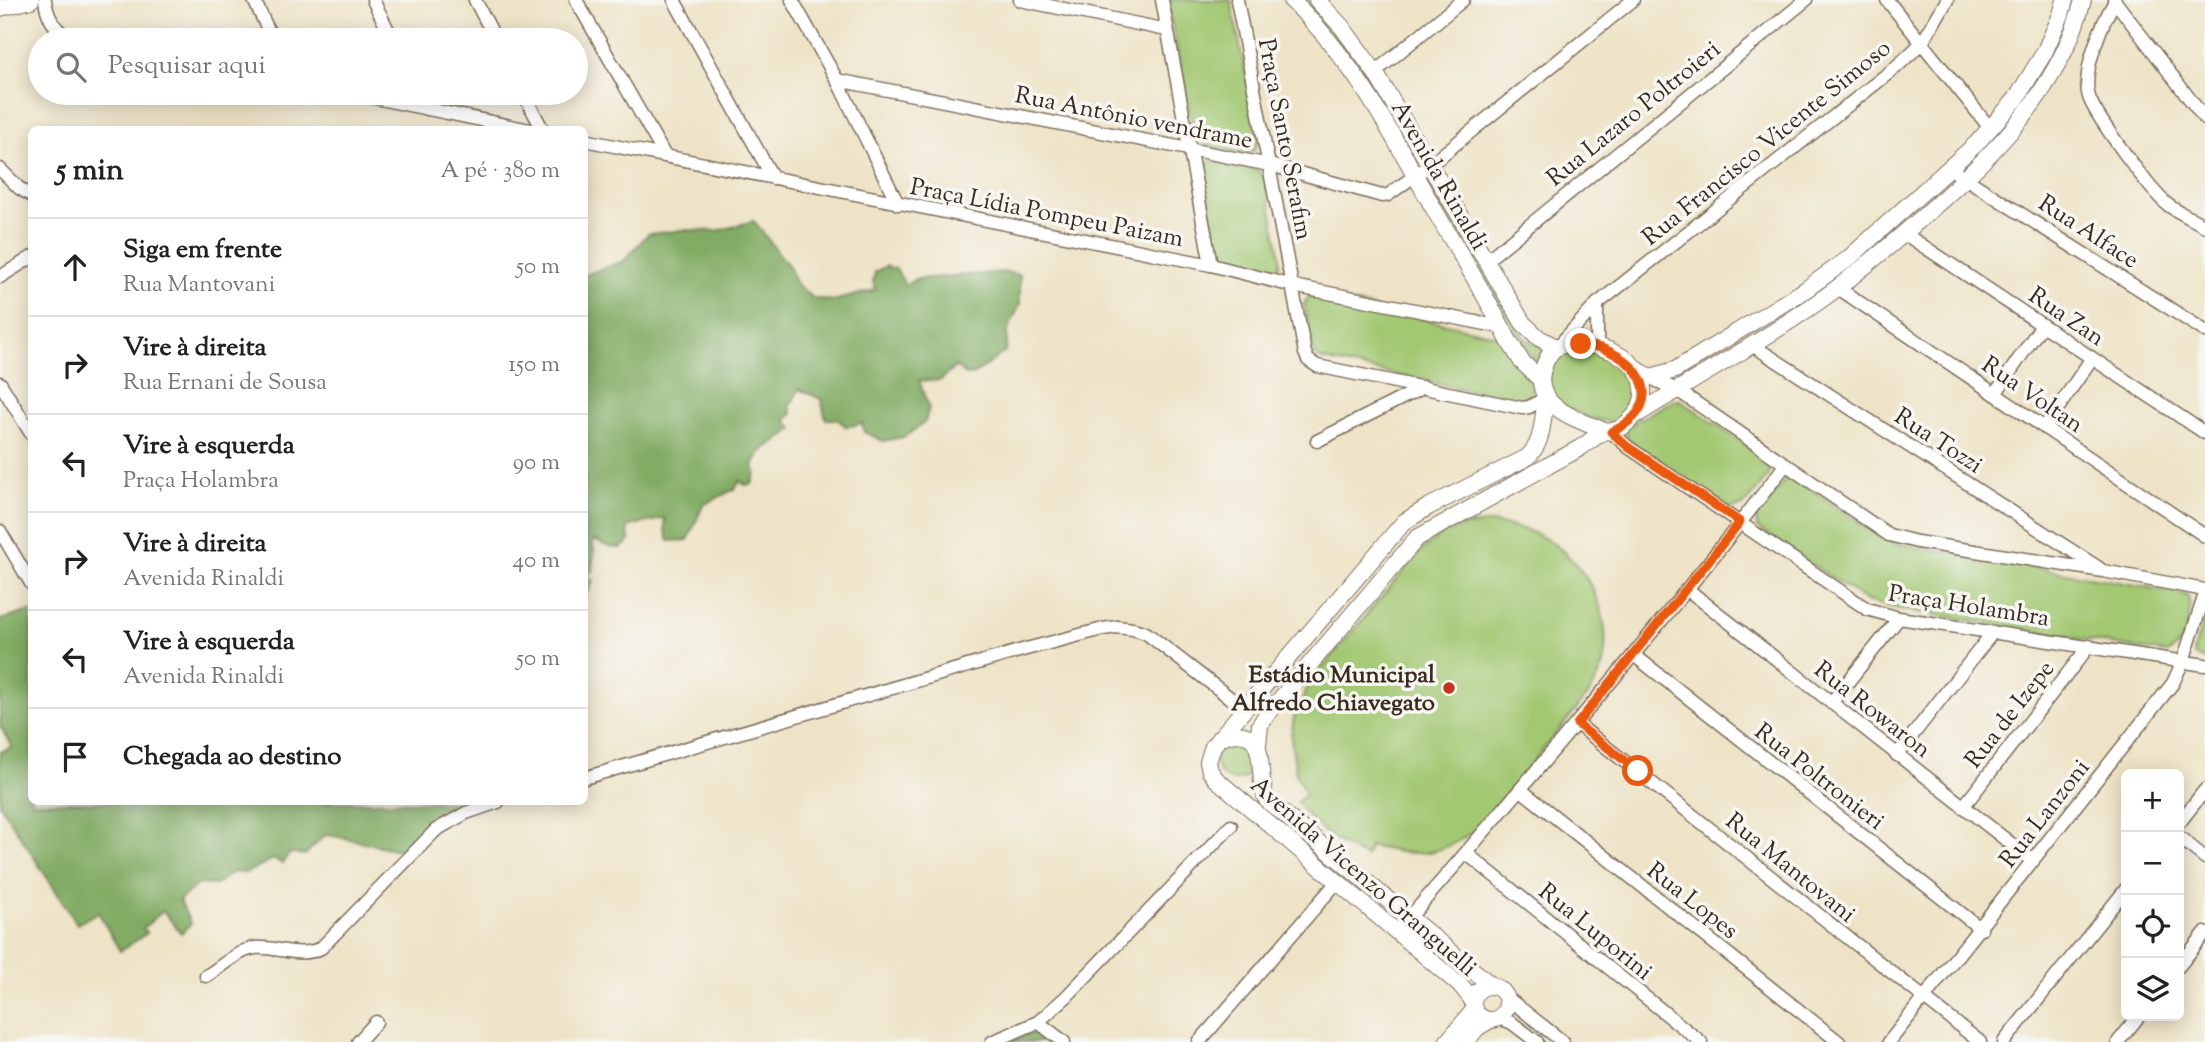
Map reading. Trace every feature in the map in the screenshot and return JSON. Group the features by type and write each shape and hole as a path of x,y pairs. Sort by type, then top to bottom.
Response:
{"main road":[{"path":"0,8 31,0"},
{"name":"Avenida Rinaldi","path":"1291,0 1308,16 1345,61 1415,175 1522,362 1540,379 1541,390 1546,398"},
{"name":"Avenida Rinaldi","path":"1317,0 1342,27 1375,72 1488,260 1523,324 1539,338 1557,346"},
{"path":"1640,372 1657,376 1675,370 1817,282 1848,259 1949,168 2017,99 2044,53 2065,0"},
{"path":"1546,398 1540,441 1534,452 1404,522 1244,708 1210,752 1210,771 1224,786 1241,787 1260,774 1261,757 1258,745 1260,725 1265,716 1417,538 1607,432 1625,425 1637,414 1752,345 1838,288 1905,234 2010,135 2060,60 2083,0"},
{"path":"1540,379 1544,364 1557,346 1572,343 1597,346 1616,353 1640,372 1644,387 1643,400 1637,414"},
{"path":"1546,398 1559,411 1607,432"},
{"path":"1220,737 1233,734 1252,740 1258,745"},
{"name":"Avenida Vicenzo Granguelli","path":"1260,774 1262,790 1267,800 1498,991"},
{"name":"Avenida Vicenzo Granguelli","path":"1224,786 1463,988 1480,1017 1494,1019"},
{"name":"Avenida Vicenzo Granguelli","path":"1473,1005 1482,988 1498,991"},
{"path":"1466,1042 1477,1028 1494,1019 1507,1006 1498,991"},
{"path":"1447,1042 1473,1005"}],"street":[{"path":"44,0 47,14 58,28"},
{"path":"254,0 267,28"},
{"path":"373,0 387,28"},
{"path":"475,0 490,28"},
{"path":"576,0 665,156"},
{"path":"674,0 773,178"},
{"path":"792,0 837,80 898,204"},
{"path":"1020,0 1167,30"},
{"path":"1162,0 1211,265"},
{"name":"Praça Santo Serafim","path":"1237,0 1305,353 1312,364 1424,387"},
{"path":"1375,72 1463,0"},
{"name":"Rua Antônio vendrame","path":"837,80 1270,165 1377,196 1388,195 1431,164 1633,0"},
{"name":"Rua Lazaro Poltroieri","path":"1488,260 1806,0"},
{"path":"1887,0 1990,128"},
{"name":"Rua Francisco Vicente Simoso","path":"1557,346 1597,304 1895,68 1922,43 1947,0"},
{"path":"2205,119 2115,0 2106,17 2088,73 2089,97 2106,126 2149,185 2167,204 2205,226"},
{"path":"408,105 510,126"},
{"path":"425,105 427,109"},
{"path":"529,105 541,126"},
{"name":"Praça Lídia Pompeu Paizam","path":"588,141 1211,265 1293,286 1502,327"},
{"name":"Rua Alface","path":"1949,168 2205,331"},
{"path":"0,169 28,194"},
{"name":"Rua Zan","path":"1905,234 2205,433"},
{"path":"0,277 28,260"},
{"name":"Rua Voltan","path":"1838,288 2205,536"},
{"path":"1597,304 1597,346"},
{"path":"1995,394 2042,325"},
{"name":"Rua Tozzi","path":"1752,345 2103,571"},
{"path":"2045,427 2092,358"},
{"path":"1640,372 1677,390 1880,529 1902,539 2103,571 2205,592"},
{"path":"0,383 28,428"},
{"path":"1317,441 1424,387 1522,408 1546,398"},
{"name":"Praça Holambra","path":"1607,432 1867,609 1899,618 2205,665"},
{"path":"1396,933 1577,724 1786,464"},
{"path":"0,531 28,578"},
{"name":"Rua Rowaron","path":"1687,589 2033,861"},
{"name":"Rua Lanzoni","path":"1889,1042 2173,683 2183,661 2205,592"},
{"path":"1831,703 1899,618"},
{"path":"588,777 1026,649 1117,627 1146,633 1244,708"},
{"path":"1897,755 1993,632"},
{"name":"Rua de Izepe","path":"1963,807 2089,646"},
{"name":"Rua Poltronieri","path":"1634,655 1981,929"},
{"name":"Rua Mantovani","path":"1577,724 1980,1042"},
{"name":"Rua Lopes","path":"1521,790 1839,1042"},
{"path":"2184,817 2205,790"},
{"path":"206,976 254,948 307,953 321,948 436,830 466,813 489,805"},
{"path":"992,1042 1038,1022 1066,997 1231,826"},
{"path":"2184,841 2205,858"},
{"name":"Rua Luporini","path":"1466,853 1701,1042"},
{"path":"1199,1042 1337,882"},
{"path":"2004,1042 2121,895"},
{"path":"2184,960 2205,933"},
{"name":"Avenida Vicenzo Granguelli","path":"1498,991 1563,1042"},
{"name":"Avenida Vicenzo Granguelli","path":"1494,1019 1512,1023 1537,1042"},
{"path":"2118,1042 2135,1021"},
{"path":"358,1042 376,1022"},
{"path":"1038,1022 1064,1042"}],"green space":[{"path":"1167,0 1231,0 1259,142 1253,152 1219,149 1205,144 1194,134"},
{"path":"1298,0 1308,0 1339,36 1367,75 1417,157 1414,158"},
{"path":"1212,161 1257,170 1265,178 1280,255 1277,269 1270,272 1225,263 1220,258 1204,176 1206,163"},
{"path":"1444,201 1525,339 1547,349 1536,363 1439,207 1439,202"},
{"path":"754,221 790,268 795,283 813,298 833,301 875,290 875,272 886,266 896,269 905,285 916,279 1006,272 1020,275 1020,304 1008,330 1006,351 974,374 965,375 956,366 941,380 919,381 929,407 925,422 904,437 883,441 864,432 862,423 847,427 837,419 826,419 821,399 799,389 790,406 792,414 785,419 793,429 766,448 757,458 753,465 756,473 752,484 745,485 740,481 735,489 703,505 688,540 669,541 665,518 627,527 630,541 621,548 609,547 594,540 592,571 588,573 588,274 624,261 648,234 685,230 717,231"},
{"path":"1317,295 1499,336 1533,386 1528,402 1319,359 1313,351 1304,303 1310,296"},
{"path":"1573,349 1609,359 1626,369 1638,382 1636,405 1621,419 1603,421 1592,418 1560,404 1553,398 1547,384 1547,369 1561,353"},
{"path":"1674,400 1680,400 1770,464 1769,475 1743,506 1729,509 1628,442 1628,426"},
{"path":"1791,478 1894,543 2181,593 2187,596 2189,602 2186,630 2177,646 2165,653 1867,601 1757,528 1756,517 1786,479"},
{"name":"Estádio Municipal Alfredo Chiavegato","path":"1490,523 1517,527 1542,537 1573,561 1585,576 1595,594 1605,632 1605,651 1600,673 1589,694 1478,828 1439,850 1415,853 1370,846 1366,857 1328,834 1297,802 1306,794 1296,774 1291,737 1294,717 1310,682 1416,556 1446,532 1464,526"},
{"path":"588,577 593,581 588,592"},
{"path":"28,612 28,805 456,805 458,808 438,822 409,852 325,835 305,855 290,853 282,863 273,859 246,873 233,872 215,885 198,884 179,900 191,924 181,933 163,911 143,928 147,933 120,951 98,912 77,924 0,805 0,752 12,747 0,726 0,620"},
{"path":"2205,615 2205,660 2194,655 2194,650"},
{"path":"1235,742 1249,747 1254,761 1249,775 1235,780 1221,775 1216,761 1221,747"},
{"path":"1041,1029 1057,1042 1010,1042"}],"place":[{"name":"Estádio Municipal Alfredo Chiavegato","path":"1449,688"}],"route":[{"path":"1581,344 1591,344 1616,353 1629,361 1640,375 1644,387 1643,400 1637,414 1625,425 1611,432 1628,447 1740,522 1577,724 1638,771"}]}
